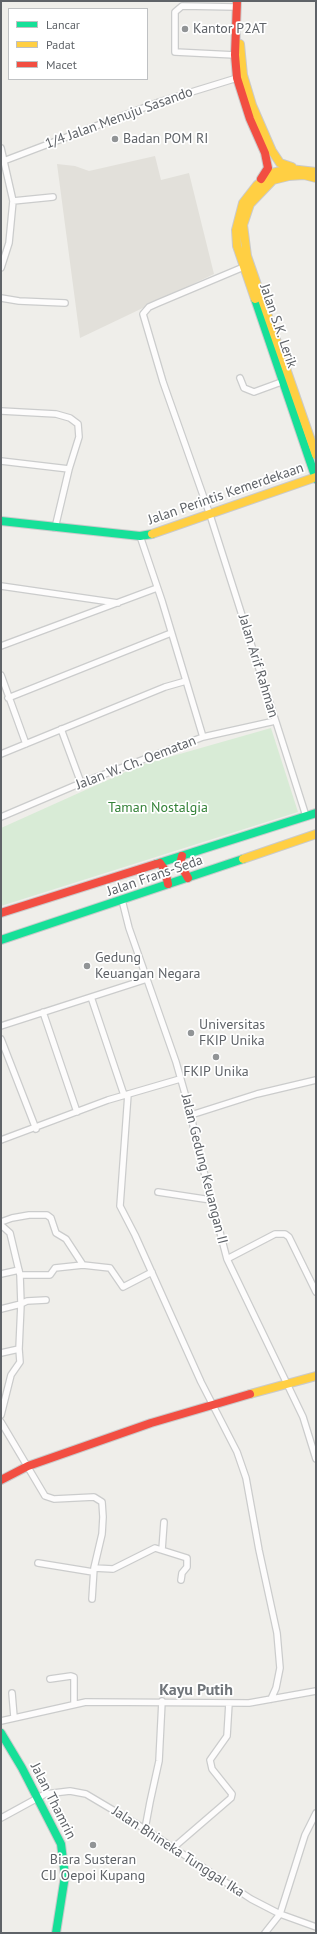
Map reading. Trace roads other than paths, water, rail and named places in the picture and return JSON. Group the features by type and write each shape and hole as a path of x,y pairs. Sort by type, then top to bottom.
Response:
{"main road":[{"name":"Jalan S.K. Lerik","path":"238,3 235,55 237,78 250,119 265,153 268,168 257,185 242,203 236,230 237,246 247,266 315,478"},
{"path":"238,3 240,51 243,75 252,106 272,151 280,163 301,170"},
{"name":"Jalan S.K. Lerik","path":"257,185 272,173 282,169 316,172"},
{"path":"316,178 304,175 280,177 267,184 250,204 243,225 247,266 316,455"},
{"name":"Jalan Perintis Kemerdekaan","path":"1,521 140,536 155,533 210,515 315,478"},
{"name":"Jalan Frans-Seda","path":"1,913 316,813"},
{"name":"Jalan Frans-Seda","path":"1,940 316,834"},
{"path":"182,856 180,864 188,878"},
{"path":"160,863 165,870 168,884"},
{"path":"1,1480 28,1466 213,1404 288,1385 316,1376"},
{"name":"Jalan Thamrin","path":"1,1734 38,1798 61,1844 64,1856 64,1886 56,1933"}],"street":[{"path":"235,55 176,53 174,49 174,19 175,11 182,6 238,3"},
{"name":"1/4 Jalan Menuju Sasando","path":"2,161 159,102 237,78"},
{"path":"1,148 2,161 13,201 9,243 1,268"},
{"path":"13,201 53,197"},
{"name":"Jalan Arif Rahman","path":"247,266 149,307 143,314 167,394 210,515 306,816"},
{"path":"1,298 18,301 65,303"},
{"path":"240,378 244,388 254,392 284,381"},
{"path":"1,410 56,414 75,420 80,429 55,528"},
{"path":"1,462 69,469"},
{"path":"140,536 203,737"},
{"path":"1,586 119,603"},
{"path":"1,646 157,588"},
{"path":"8,698 171,633"},
{"path":"1,675 8,698 26,744"},
{"path":"1,754 165,687 186,681"},
{"name":"Jalan W. Ch. Oematan","path":"1,817 81,783 203,737 275,721"},
{"path":"61,729 81,783"},
{"name":"Jalan Gedung Keuangan II","path":"122,900 129,928 176,1062 191,1115 197,1145 227,1259 303,1417 316,1459"},
{"path":"1,1026 147,979"},
{"path":"91,997 126,1095 120,1206 136,1235 213,1404 237,1452 246,1478 259,1550 277,1634 280,1668 276,1688 271,1699"},
{"path":"43,1012 77,1112"},
{"path":"1,1039 36,1129"},
{"path":"1,1140 36,1129 77,1112 126,1095 180,1079"},
{"path":"191,1115 256,1094 316,1080"},
{"path":"158,1192 211,1200"},
{"path":"1,1222 12,1218 29,1215 47,1215 51,1218 56,1233 66,1239 83,1265"},
{"path":"1,1226 5,1227 10,1234 19,1273 21,1304 19,1349 20,1362 12,1375 1,1415"},
{"path":"227,1259 275,1234 285,1234 289,1237 316,1292"},
{"path":"1,1274 19,1273 50,1275 55,1268 83,1265 111,1268 123,1287 152,1272"},
{"path":"1,1309 27,1301 46,1300"},
{"path":"1,1353 19,1349"},
{"path":"1,1422 45,1496 54,1499 94,1497 102,1502 104,1508 102,1534 94,1570 92,1599"},
{"path":"162,1550 164,1522"},
{"path":"38,1563 94,1570 113,1569 150,1549 162,1550 187,1558 187,1567 182,1573 181,1580"},
{"path":"50,1679 71,1676 74,1677 74,1704"},
{"path":"1,1721 74,1704 114,1701 249,1703 316,1691"},
{"path":"12,1693 14,1717"},
{"path":"145,1829 160,1761 162,1701"},
{"path":"173,1848 231,1798 232,1794 212,1769 210,1760 227,1736 229,1703"},
{"name":"Jalan Bhineka Tunggal Ika","path":"1,1818 38,1798 53,1792 70,1791 86,1794 145,1829 251,1899 280,1914 316,1928"},
{"path":"265,1933 280,1914 303,1840 316,1813"}],"place":[{"name":"Kantor P2AT","path":"185,29"},
{"name":"Badan POM RI","path":"115,139"},
{"name":"Gedung Keuangan Negara","path":"87,966"},
{"name":"Universitas FKIP Unika","path":"191,1033"},
{"name":"FKIP Unika","path":"216,1057"},
{"name":"Biara Susteran CIJ Oepoi Kupang","path":"93,1845"}],"district":[{"name":"Kayu Putih","path":"196,1690"}],"park label":[{"name":"Taman Nostalgia","path":"158,808"}]}
